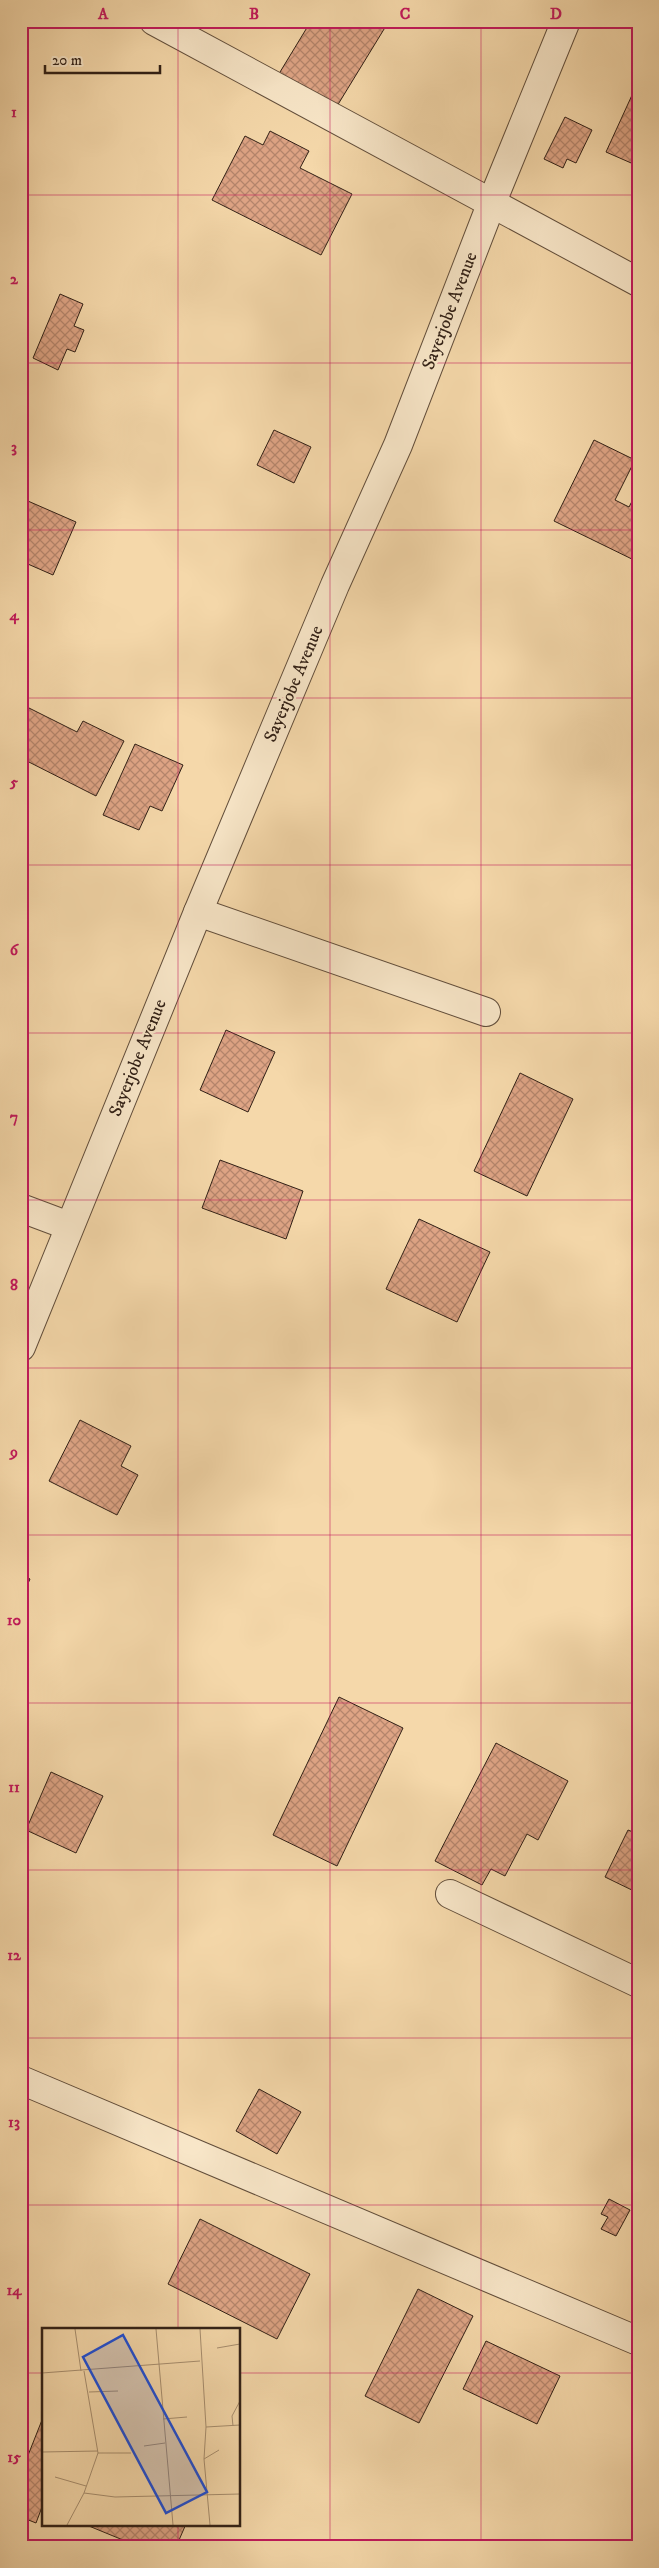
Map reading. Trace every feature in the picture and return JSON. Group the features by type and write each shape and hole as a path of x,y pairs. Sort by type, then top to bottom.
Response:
{"street":[{"path":"154,21 638,282"},
{"name":"Sayerjobe Avenue","path":"21,1347 198,912 332,594 398,445 492,202 566,21"},
{"path":"198,912 486,1012"},
{"path":"21,1208 69,1226"},
{"path":"450,1894 638,1983"},
{"path":"21,2080 638,2341"}],"building":[{"path":"311,21 389,21 334,111 277,77"},
{"path":"638,82 638,166 606,152"},
{"path":"565,117 592,130 576,163 567,159 563,168 544,159"},
{"path":"270,131 309,151 300,168 352,194 321,255 212,200 245,136 263,145"},
{"path":"60,294 83,304 74,326 84,330 75,352 67,349 58,370 33,358"},
{"path":"274,430 311,447 294,483 257,465"},
{"path":"594,440 635,460 615,500 629,507 638,490 638,562 554,521"},
{"path":"21,498 76,522 53,575 21,561"},
{"path":"21,704 77,732 83,721 124,741 96,796 21,758"},
{"path":"135,744 183,765 162,811 150,806 139,830 103,815"},
{"path":"226,1030 275,1052 248,1112 200,1090"},
{"path":"520,1073 573,1099 527,1196 474,1171"},
{"path":"220,1160 303,1191 286,1239 202,1208"},
{"path":"419,1219 490,1252 457,1322 386,1289"},
{"path":"80,1420 131,1446 121,1466 138,1475 117,1515 49,1481"},
{"path":"21,1574 30,1579 21,1599"},
{"path":"339,1697 403,1728 337,1866 273,1835"},
{"path":"496,1743 568,1781 538,1840 527,1834 505,1876 491,1869 482,1885 435,1861"},
{"path":"51,1772 103,1796 76,1853 26,1830"},
{"path":"628,1830 638,1834 638,1893 605,1877"},
{"path":"259,2089 301,2112 277,2154 236,2131"},
{"path":"609,2199 630,2210 616,2236 601,2229 608,2217 601,2214"},
{"path":"200,2219 310,2274 277,2339 168,2284"},
{"path":"418,2289 473,2316 419,2423 365,2396"},
{"path":"486,2341 560,2376 537,2424 463,2389"},
{"path":"42,2420 42,2507 36,2523 21,2517 21,2473"},
{"path":"89,2526 185,2526 176,2547 140,2547"}]}
